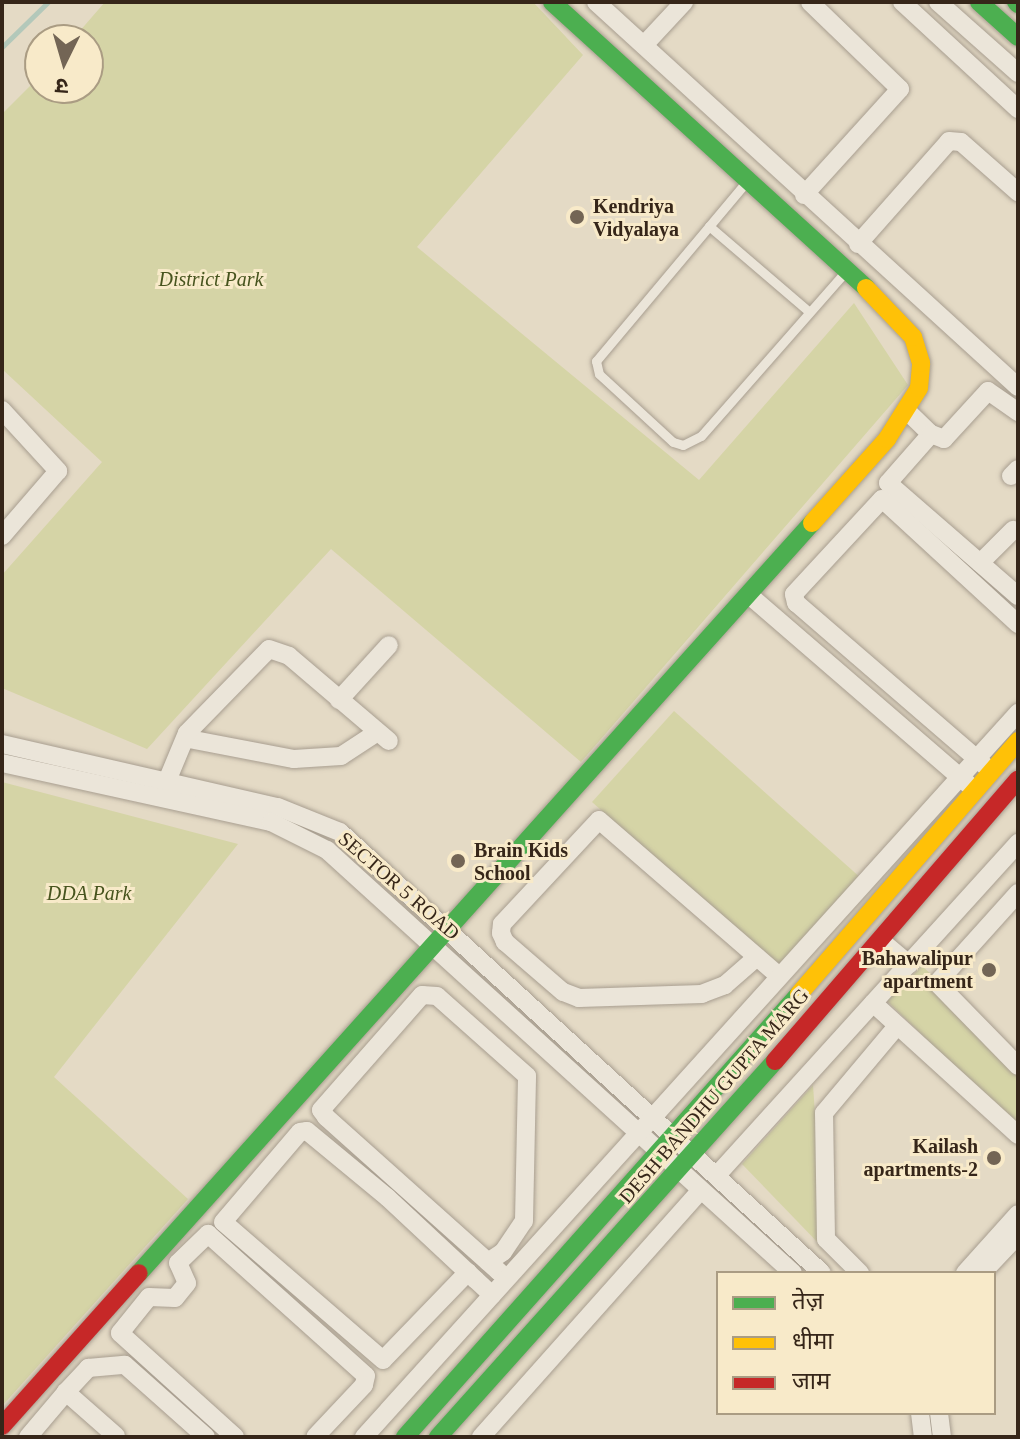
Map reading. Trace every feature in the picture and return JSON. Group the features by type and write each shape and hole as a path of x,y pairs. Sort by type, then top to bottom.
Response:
{"street":[{"path":"2,1426 770,572 908,412 919,388 921,363 913,337 846,271 552,2"},
{"path":"596,2 1018,387"},
{"path":"644,45 684,2"},
{"path":"804,195 900,89 810,2"},
{"path":"902,2 1018,109"},
{"path":"938,2 1018,73"},
{"path":"979,2 1018,37"},
{"path":"969,63 986,45"},
{"path":"858,244 949,141 961,142 1018,192"},
{"path":"908,412 931,434 944,439 988,391 1018,412"},
{"path":"2,410 58,471 2,536"},
{"path":"931,434 888,483 1018,596"},
{"path":"794,594 882,499 1018,624"},
{"path":"980,563 1013,530"},
{"path":"770,572 794,594 796,603 992,771"},
{"path":"749,595 975,790"},
{"path":"339,700 389,645"},
{"path":"269,649 289,656 339,700 382,737 341,756 294,759 193,740 187,733 269,649"},
{"path":"167,781 193,740 244,688"},
{"path":"364,1437 1018,713"},
{"name":"DESH BANDHU GUPTA MARG","path":"405,1437 675,1137 1018,741"},
{"name":"SECTOR 5 ROAD","path":"2,744 278,807 340,832 696,1153 820,1271"},
{"name":"SECTOR 5 ROAD","path":"2,763 292,831 327,850 699,1192 791,1271"},
{"name":"DESH BANDHU GUPTA MARG","path":"438,1437 696,1153 1018,779"},
{"path":"757,957 725,985 702,994 579,998 563,992 505,942 501,933 502,924 599,820 779,976"},
{"path":"718,1174 1018,843"},
{"path":"1018,893 939,977 938,990 1018,1066"},
{"path":"880,940 939,977"},
{"path":"488,1262 503,1252 524,1221 527,1076 437,996 422,995 321,1110 488,1262 507,1278"},
{"path":"873,1003 1018,1135"},
{"path":"858,1271 826,1239 824,1113 897,1026"},
{"path":"468,1272 383,1360 223,1222 300,1132 307,1131 468,1272 492,1295"},
{"path":"481,1437 699,1192"},
{"path":"967,1271 1018,1214"},
{"path":"235,1437 120,1333 149,1297 175,1298 187,1283 178,1263 208,1234 366,1376 364,1385 321,1435"},
{"path":"984,1271 1018,1235"},
{"path":"28,1437 88,1368 125,1365 206,1437"},
{"path":"66,1392 116,1436"},
{"path":"920,1415 923,1437"},
{"path":"939,1415 942,1437"}],"lane":[{"path":"747,181 596,361 599,374 673,442 683,445 701,436 807,310 846,271"},
{"path":"709,226 807,310"}],"green space":[{"name":"District Park","path":"105,2 533,2 583,55 417,247 699,480 854,303 908,385 581,762 331,549 147,749 2,688 2,575 102,462 2,369 2,114 24,92 24,104 104,104 104,24 86,24"},
{"path":"674,711 862,879 781,970 592,802"},
{"name":"DDA Park","path":"2,782 238,844 54,1077 188,1199 2,1406"},
{"path":"922,966 1018,1052 1018,1127 887,1001"},
{"path":"813,1085 824,1249 742,1164"}],"waterway":[{"path":"2,47 48,2"}],"traffic: fast":[{"path":"552,2 866,288"},
{"path":"979,2 1018,37"},
{"path":"139,1273 812,523"},
{"path":"405,1437 799,994"},
{"path":"438,1437 775,1061"}],"traffic: slow":[{"path":"812,523 887,439 919,388 921,363 913,337 866,288"},
{"path":"799,994 1018,741"}],"traffic: jam":[{"path":"775,1061 1018,779"},
{"path":"2,1426 139,1273"}],"place":[{"name":"Kendriya Vidyalaya","path":"577,217"},
{"name":"Brain Kids School","path":"458,861"},
{"name":"Bahawalipur apartment","path":"989,970"},
{"name":"Kailash apartments-2","path":"994,1158"}]}
